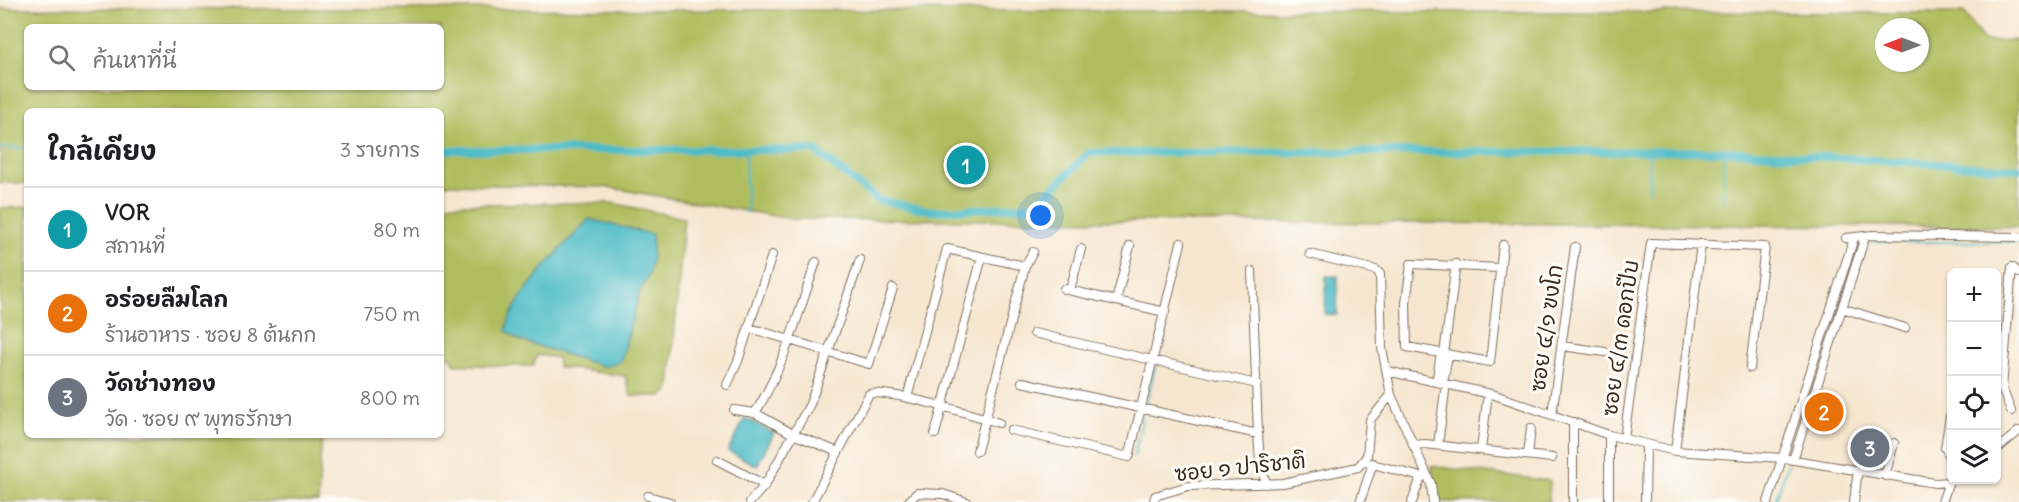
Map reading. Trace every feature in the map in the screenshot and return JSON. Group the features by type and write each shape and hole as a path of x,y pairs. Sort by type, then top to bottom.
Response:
{"street":[{"path":"1793,460 1865,237"},
{"path":"1768,502 1804,393 1850,238 2019,237"},
{"path":"1011,430 1129,457 1181,243"},
{"name":"ซอย ๔/๓ ดอกปีบ","path":"1624,439 1651,243 1701,244"},
{"path":"1675,451 1701,244 1765,248 1750,368"},
{"path":"1500,268 1456,264 1411,264 1406,303 1407,347 1490,362 1503,245"},
{"path":"1116,301 1130,246"},
{"name":"ซอย ๔/๑ ฃงโก","path":"1552,414 1575,247"},
{"path":"907,398 947,249 1025,266"},
{"path":"1081,249 1067,290 1165,312"},
{"path":"977,451 1025,266 1033,252"},
{"path":"1310,254 1376,270 1380,274 1382,348 1390,395 1413,445 1433,502"},
{"path":"727,385 750,328 772,255"},
{"path":"935,434 982,257"},
{"path":"750,502 765,485 810,404 860,260"},
{"path":"754,413 771,387 816,262"},
{"path":"1438,445 1444,354 1456,264"},
{"path":"2011,411 2002,388 2012,267 2019,273"},
{"path":"1251,271 1258,434 1260,461 1266,484"},
{"path":"750,328 869,364 893,288"},
{"path":"1842,308 1905,328"},
{"path":"1034,333 1257,384"},
{"path":"1562,346 1605,352"},
{"path":"1387,372 1442,386 1495,395 1609,435 1675,451 1782,458 1935,483 1947,481"},
{"path":"1022,382 1258,434"},
{"path":"812,502 869,393 876,392 907,398 999,423"},
{"path":"1804,393 1814,395"},
{"path":"1360,502 1369,463 1370,420 1390,395"},
{"path":"1481,450 1487,401"},
{"path":"734,410 754,413 793,434 838,452"},
{"path":"1573,422 1573,502"},
{"path":"1528,455 1531,428"},
{"path":"2001,446 2019,431"},
{"path":"1609,435 1609,502"},
{"path":"1947,435 1945,448 1947,451"},
{"path":"1886,476 1894,442"},
{"path":"1413,445 1438,445 1552,458"},
{"path":"1645,502 1646,445"},
{"path":"717,460 765,485"},
{"path":"1369,463 1424,476"},
{"name":"ซอย ๑ ปาริชาติ","path":"1154,502 1155,496 1188,486 1266,484 1351,470 1369,463"},
{"path":"1854,502 1858,469"},
{"path":"1412,502 1424,476"},
{"path":"1942,502 1949,484"},
{"path":"908,502 917,493 943,494 967,502"},
{"path":"648,496 670,502"}],"green space":[{"path":"0,8 1964,13 1984,41 2019,40 2019,227 792,219 605,187 444,184 444,108 24,108 24,183 0,183"},
{"path":"612,203 684,218 670,389 662,396 631,396 625,376 558,367 557,358 537,355 533,366 455,365 451,357 444,356 444,204","holes":["640,290 623,354 605,367 519,340 507,331"]},
{"path":"24,207 24,438 322,438 318,502 0,502 0,208"},
{"path":"1431,466 1550,481 1549,502 1439,502"}],"water":[{"path":"589,219 652,234 650,271 640,290 623,354 620,362 605,367 519,340 506,331 510,317 528,287"},
{"path":"1326,276 1338,276 1337,315 1325,314"},
{"path":"745,418 774,433 757,466 728,451"}],"waterway":[{"path":"0,148 24,148"},
{"path":"444,150 814,150 878,200 932,211 1035,206 1089,153 1724,151 2019,169"},
{"path":"745,150 747,213"},
{"path":"1649,151 1649,192"},
{"path":"1723,201 1724,151"},
{"path":"1869,242 2019,242"},
{"path":"1790,457 1857,249"},
{"path":"1146,405 1156,364"},
{"path":"1134,456 1143,415"},
{"path":"1775,502 1788,463"}],"place":[{"name":"VOR","path":"966,165"},
{"name":"อร่อยลืมโลก","path":"1824,412"},
{"name":"วัดช่างทอง","path":"1870,448"}]}
